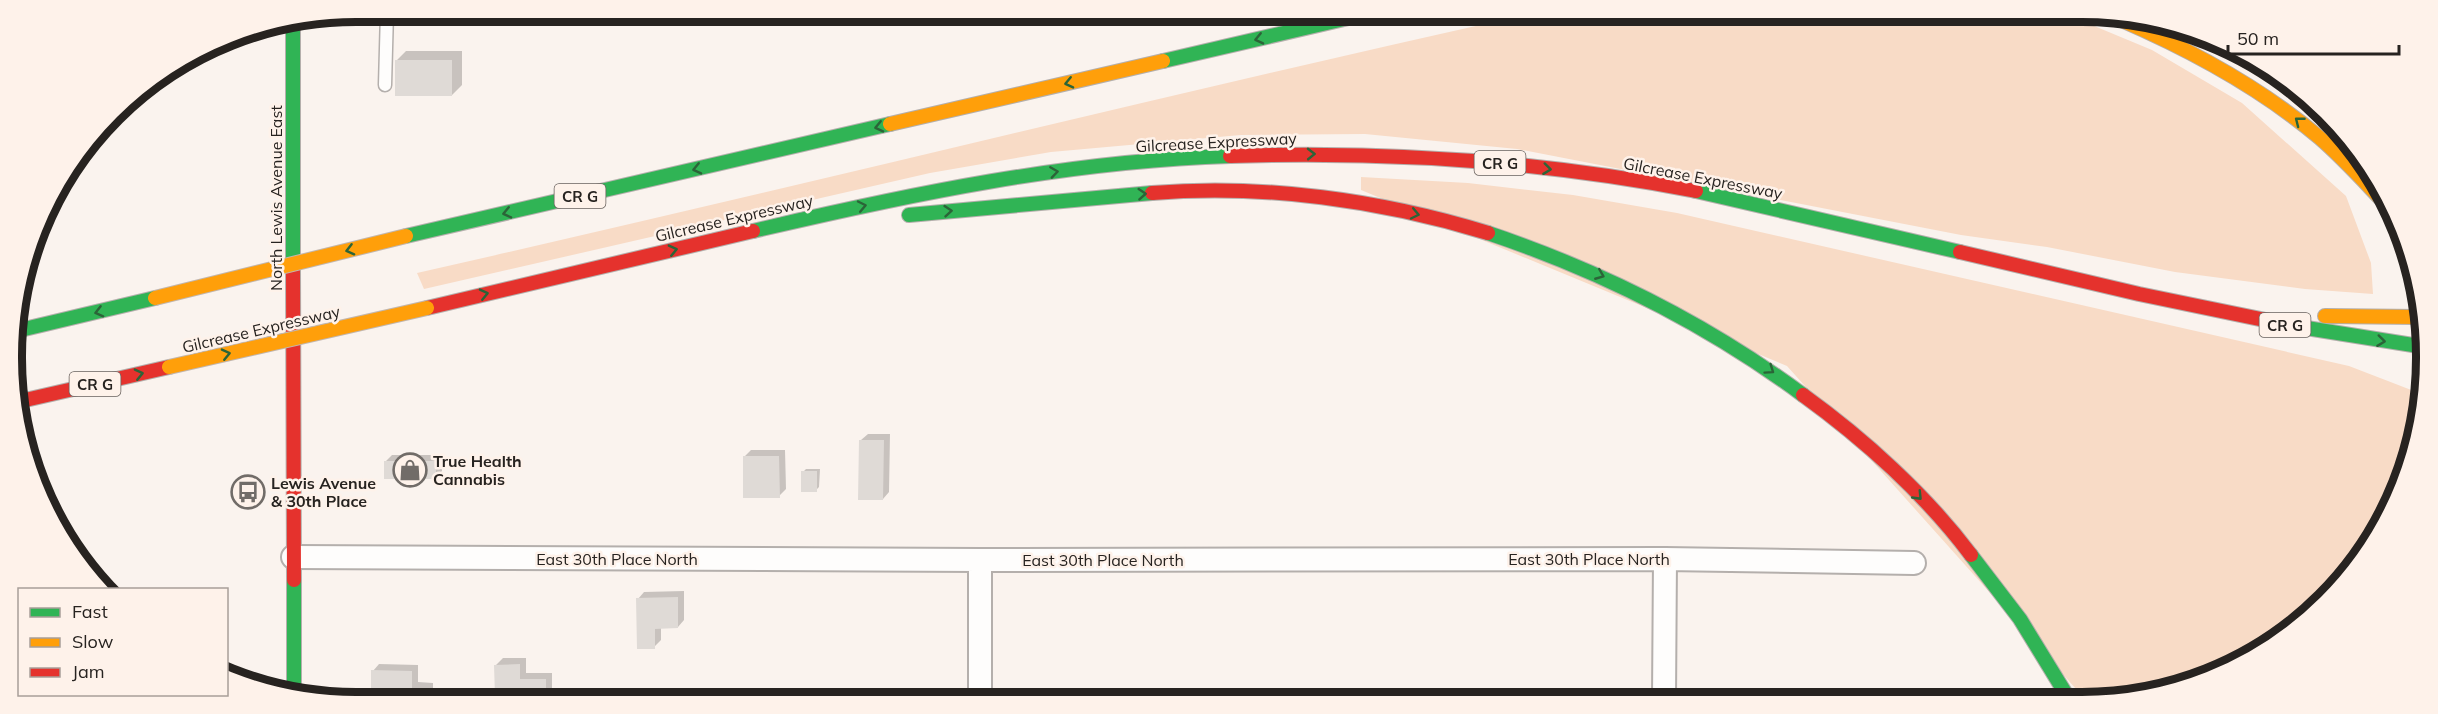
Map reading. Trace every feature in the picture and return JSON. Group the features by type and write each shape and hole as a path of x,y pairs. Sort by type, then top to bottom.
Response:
{"main road":[{"name":"CR G","path":"23,330 406,237 1331,22"},
{"path":"2137,27 2258,90 2321,138 2369,187"},
{"name":"North Lewis Avenue East","path":"293,29 294,685"},
{"name":"Gilcrease Expressway","path":"25,400 927,191 1095,166 1242,155 1409,156 1595,174 1793,212 2227,314 2342,336 2415,346"},
{"path":"764,228 1190,191 1358,202 1446,222 1536,249 1608,279 1673,310 1725,339 1847,428 1893,470 1947,526 1990,577 2030,633 2065,692"},
{"path":"2227,314 2413,316"}],"street":[{"name":"East 30th Place North","path":"292,557 980,560 1665,559 1914,563"},
{"path":"1664,692 1665,559"},
{"path":"980,560 980,692"}],"lane":[{"path":"385,85 387,22"}],"shaded area":[{"path":"1494,22 2085,22 2152,50 2242,103 2346,196 2371,263 2373,294 2305,289 2175,272 2047,247 1961,235 1517,149 1365,134 1241,135 1051,152 930,173 424,289 417,273"},
{"path":"1361,177 1468,183 1573,195 1677,213 2349,366 2414,391 2404,444 2381,505 2359,543 2318,594 2285,622 2248,647 2189,674 2125,689 2079,692 1787,366 1361,190"}],"building":[{"path":"395,60 452,60 452,96 395,96"},
{"path":"859,440 884,440 883,500 858,500"},
{"path":"743,456 779,456 780,498 743,498"},
{"name":"True Health Cannabis","path":"384,461 436,461 436,479 384,479"},
{"path":"801,471 817,471 817,492 801,492"},
{"path":"678,597 678,628 655,629 655,649 637,649 636,598"},
{"path":"520,664 520,679 546,679 546,692 495,692 494,665"},
{"path":"371,670 412,671 412,688 427,689 427,692 371,692"}],"traffic: fast":[{"path":"1163,61 1331,22"},
{"path":"293,29 293,269"},
{"path":"406,236 890,124"},
{"path":"753,231 930,192 1050,172 1170,159 1230,156"},
{"path":"1696,191 1960,252"},
{"path":"909,215 1152,193"},
{"path":"1488,233 1571,264 1652,302 1729,345 1803,395"},
{"path":"24,329 155,298"},
{"path":"2294,326 2415,345"},
{"path":"1971,555 2020,619 2065,692"},
{"path":"294,580 294,685"}],"traffic: slow":[{"path":"2136,27 2224,71 2273,102 2328,145 2368,185"},
{"path":"890,124 1163,61"},
{"path":"155,298 406,236"},
{"path":"169,367 427,308"},
{"path":"2325,316 2413,317"}],"traffic: jam":[{"path":"1230,156 1347,155 1464,160 1581,172 1696,191"},
{"path":"1152,193 1237,191 1322,197 1406,212 1488,233"},
{"path":"427,308 753,231"},
{"path":"1960,252 2139,294 2294,326"},
{"path":"293,269 294,580"},
{"path":"25,400 169,367"},
{"path":"1803,395 1849,430 1893,469 1934,511 1971,555"}],"place":[{"name":"True Health Cannabis","path":"410,470"},
{"name":"Lewis Avenue & 30th Place","path":"248,492"}]}
